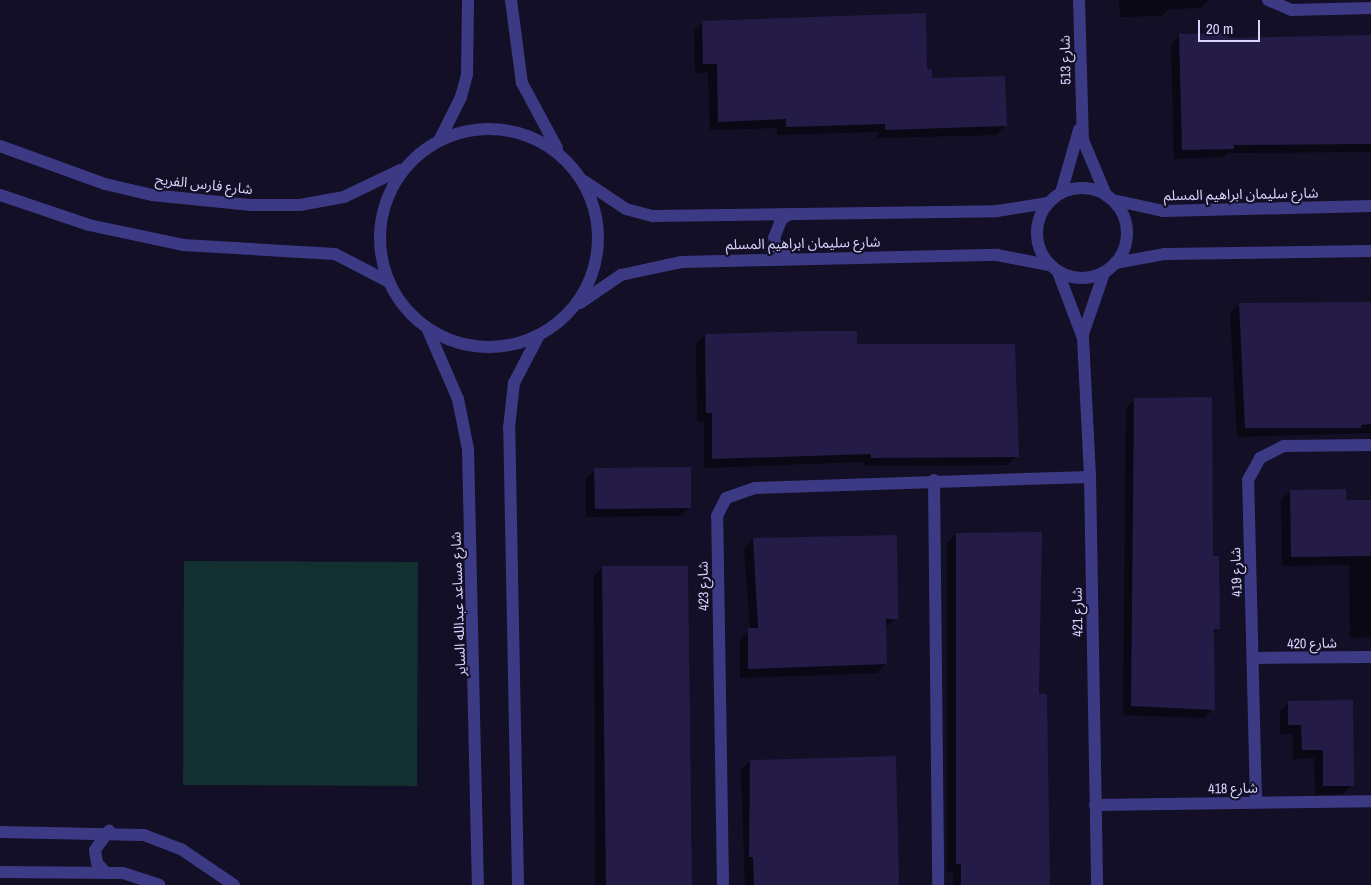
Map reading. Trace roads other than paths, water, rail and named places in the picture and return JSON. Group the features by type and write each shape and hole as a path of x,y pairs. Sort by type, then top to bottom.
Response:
{"street":[{"path":"440,139 461,97 467,74 468,0"},
{"path":"511,0 522,83 545,131 581,178 595,210 598,246 590,281 571,311"},
{"name":"شارع 513","path":"1079,0 1081,120 1089,158 1109,198"},
{"path":"1268,0 1290,10 1371,8"},
{"name":"شارع 513","path":"1061,193 1081,120"},
{"path":"538,337 501,348 463,346 428,330 404,308 387,281 380,252 380,222 388,193 404,167 440,139 473,128 507,129 540,140 568,161"},
{"name":"شارع فارس الفريح","path":"0,146 114,186 202,202 251,205 300,205 344,197 404,167"},
{"name":"شارع سليمان ابراهيم المسلم","path":"581,178 602,196 653,216 997,211 1048,202"},
{"path":"1092,189 1109,198 1126,228 1126,243 1115,263 1104,273 1081,278 1054,268 1037,241 1041,214 1048,202 1061,193 1092,189"},
{"path":"0,195 89,225 173,243 230,251 335,254 387,281"},
{"name":"شارع سليمان ابراهيم المسلم","path":"1109,198 1163,211 1371,206"},
{"path":"789,214 781,220 774,238 776,247 792,258"},
{"path":"1115,263 1165,254 1371,250"},
{"name":"شارع سليمان ابراهيم المسلم","path":"538,337 621,275 650,265 792,258 997,255 1054,268"},
{"name":"شارع 421","path":"1054,268 1082,338 1090,477 1097,885"},
{"name":"شارع 421","path":"1082,338 1104,273"},
{"name":"شارع مساعد عبدالله الساير","path":"428,330 458,399 468,449 478,885"},
{"path":"518,885 509,428 514,383 538,337"},
{"name":"شارع 419","path":"1256,802 1254,658 1248,480 1260,458 1284,446 1371,445"},
{"name":"شارع 423","path":"723,885 717,516 726,498 755,488 934,480 1090,477"},
{"path":"934,480 938,885"},
{"name":"شارع 420","path":"1254,658 1371,657"},
{"name":"شارع 418","path":"1095,805 1371,801"},
{"path":"106,873 97,863 95,850 109,831"},
{"path":"0,832 109,831 144,835 181,849 234,885"},
{"path":"0,872 106,873 159,885"}]}
